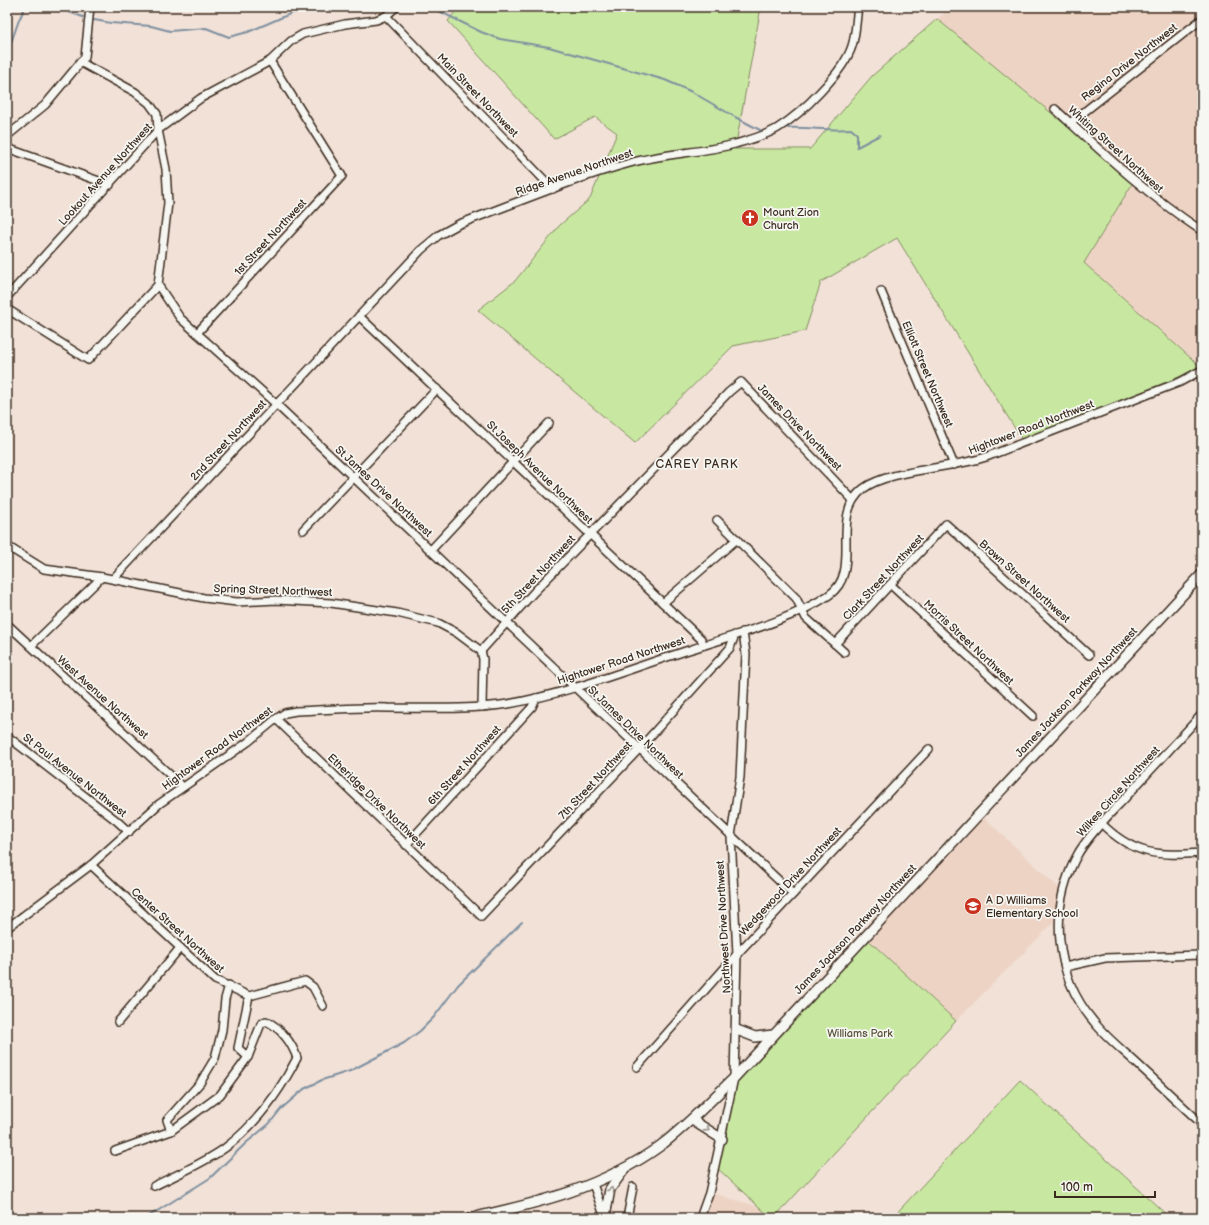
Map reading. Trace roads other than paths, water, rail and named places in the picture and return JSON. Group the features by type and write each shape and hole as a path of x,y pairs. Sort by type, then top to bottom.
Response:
{"main road":[{"name":"James Jackson Parkway Northwest","path":"471,1218 536,1203 571,1193 593,1184 627,1167 660,1146 692,1120 734,1078 1202,574"},
{"path":"736,1030 755,1037 773,1035"},
{"path":"692,1120 722,1139"},
{"path":"605,1218 610,1189 627,1167"}],"street":[{"path":"7,136 45,105 85,57 90,7"},
{"name":"Lookout Avenue Northwest","path":"9,295 110,185 158,130 201,98 270,61 292,41 303,34 345,24 376,20 386,16 396,7"},
{"name":"Ridge Avenue Northwest","path":"359,316 421,250 439,234 459,224 631,162 733,144 776,129 817,95 834,77 848,55 855,34 858,7"},
{"name":"Main Street Northwest","path":"386,16 553,190"},
{"name":"Regina Drive Northwest","path":"1070,123 1202,18"},
{"name":"1st Street Northwest","path":"197,332 342,176 270,61"},
{"path":"7,309 88,360 158,285 168,203 166,169 158,130 157,114 149,103 135,92 80,62"},
{"name":"Whiting Street Northwest","path":"1055,109 1117,167 1143,189 1202,231"},
{"path":"7,148 110,185"},
{"name":"St James Drive Northwest","path":"158,285 180,318 276,404 793,894"},
{"name":"Elliott Street Northwest","path":"880,291 954,466"},
{"name":"St Joseph Avenue Northwest","path":"359,316 701,639 704,645"},
{"name":"2nd Street Northwest","path":"113,579 359,316"},
{"name":"Hightower Road Northwest","path":"7,928 91,865 158,804 182,786 248,742 276,719 286,713 296,711 387,708 444,709 482,707 536,698 574,688 735,635 801,610 831,593 843,579 846,563 845,532 848,512 853,500 863,489 888,478 954,466 986,457 1180,382 1202,370"},
{"name":"James Drive Northwest","path":"729,392 741,382 853,500"},
{"path":"303,530 437,389"},
{"name":"5th Street Northwest","path":"481,651 507,624 534,592 729,392"},
{"path":"430,550 549,424"},
{"path":"717,520 796,598 806,618 844,652"},
{"name":"Clark Street Northwest","path":"836,644 946,524"},
{"name":"Brown Street Northwest","path":"946,524 1089,655"},
{"path":"663,603 737,539"},
{"name":"Spring Street Northwest","path":"7,546 44,569 102,577 204,598 237,602 276,600 331,603 397,613 438,624 457,633 481,651"},
{"path":"31,646 102,577"},
{"name":"Morris Street Northwest","path":"891,585 1033,716"},
{"name":"West Avenue Northwest","path":"7,624 182,786"},
{"name":"Northwest Drive Northwest","path":"700,1218 709,1193 722,1139 734,1078 737,954 731,836 740,777 746,654 743,632"},
{"name":"7th Street Northwest","path":"462,899 481,916 639,749 730,648 735,635"},
{"path":"481,651 484,659 482,707"},
{"name":"6th Street Northwest","path":"406,845 532,707 536,698"},
{"name":"Wilkes Circle Northwest","path":"1202,714 1101,823 1079,853 1064,888 1059,928 1061,954 1065,967 1077,997 1094,1023 1202,1124"},
{"name":"Etheridge Drive Northwest","path":"276,719 462,899"},
{"name":"St Paul Avenue Northwest","path":"7,736 111,816 129,832"},
{"name":"Wedgewood Drive Northwest","path":"637,1067 737,954 929,749"},
{"path":"1101,823 1127,844 1148,853 1171,855 1202,853"},
{"name":"Center Street Northwest","path":"91,865 215,980 229,985 249,996"},
{"path":"118,1022 180,948"},
{"path":"1065,967 1093,960 1116,957 1202,955"},
{"path":"248,1057 238,1048 249,996 305,981 312,987 323,1006"},
{"path":"171,1131 167,1120 200,1083 215,1058 222,1030 226,996 229,985"},
{"path":"115,1151 171,1131 220,1095 248,1057 260,1024 266,1020 279,1030 294,1049 297,1058 284,1082 265,1110 243,1133 224,1149 154,1186"},
{"path":"593,1184 605,1218"},
{"path":"627,1218 633,1187"}],"waterway":[{"path":"7,54 25,7"},
{"path":"55,7 83,17"},
{"path":"94,20 111,23 151,26 170,31 206,28 229,37 248,32 306,7"},
{"path":"411,7 437,10 481,32 500,39 549,47 665,80 692,92 762,131"},
{"path":"788,128 835,130 851,129 857,134 857,147 880,135"},
{"path":"146,1218 210,1178 246,1143 269,1124 281,1109 304,1089 322,1080 350,1071 404,1043 420,1031 434,1017 458,985 522,922"}],"place":[{"name":"Mount Zion Church","path":"750,218"},
{"name":"A D Williams Elementary School","path":"973,906"}],"district":[{"name":"CAREY PARK","path":"697,464"}],"park label":[{"name":"Williams Park","path":"860,1033"}]}
